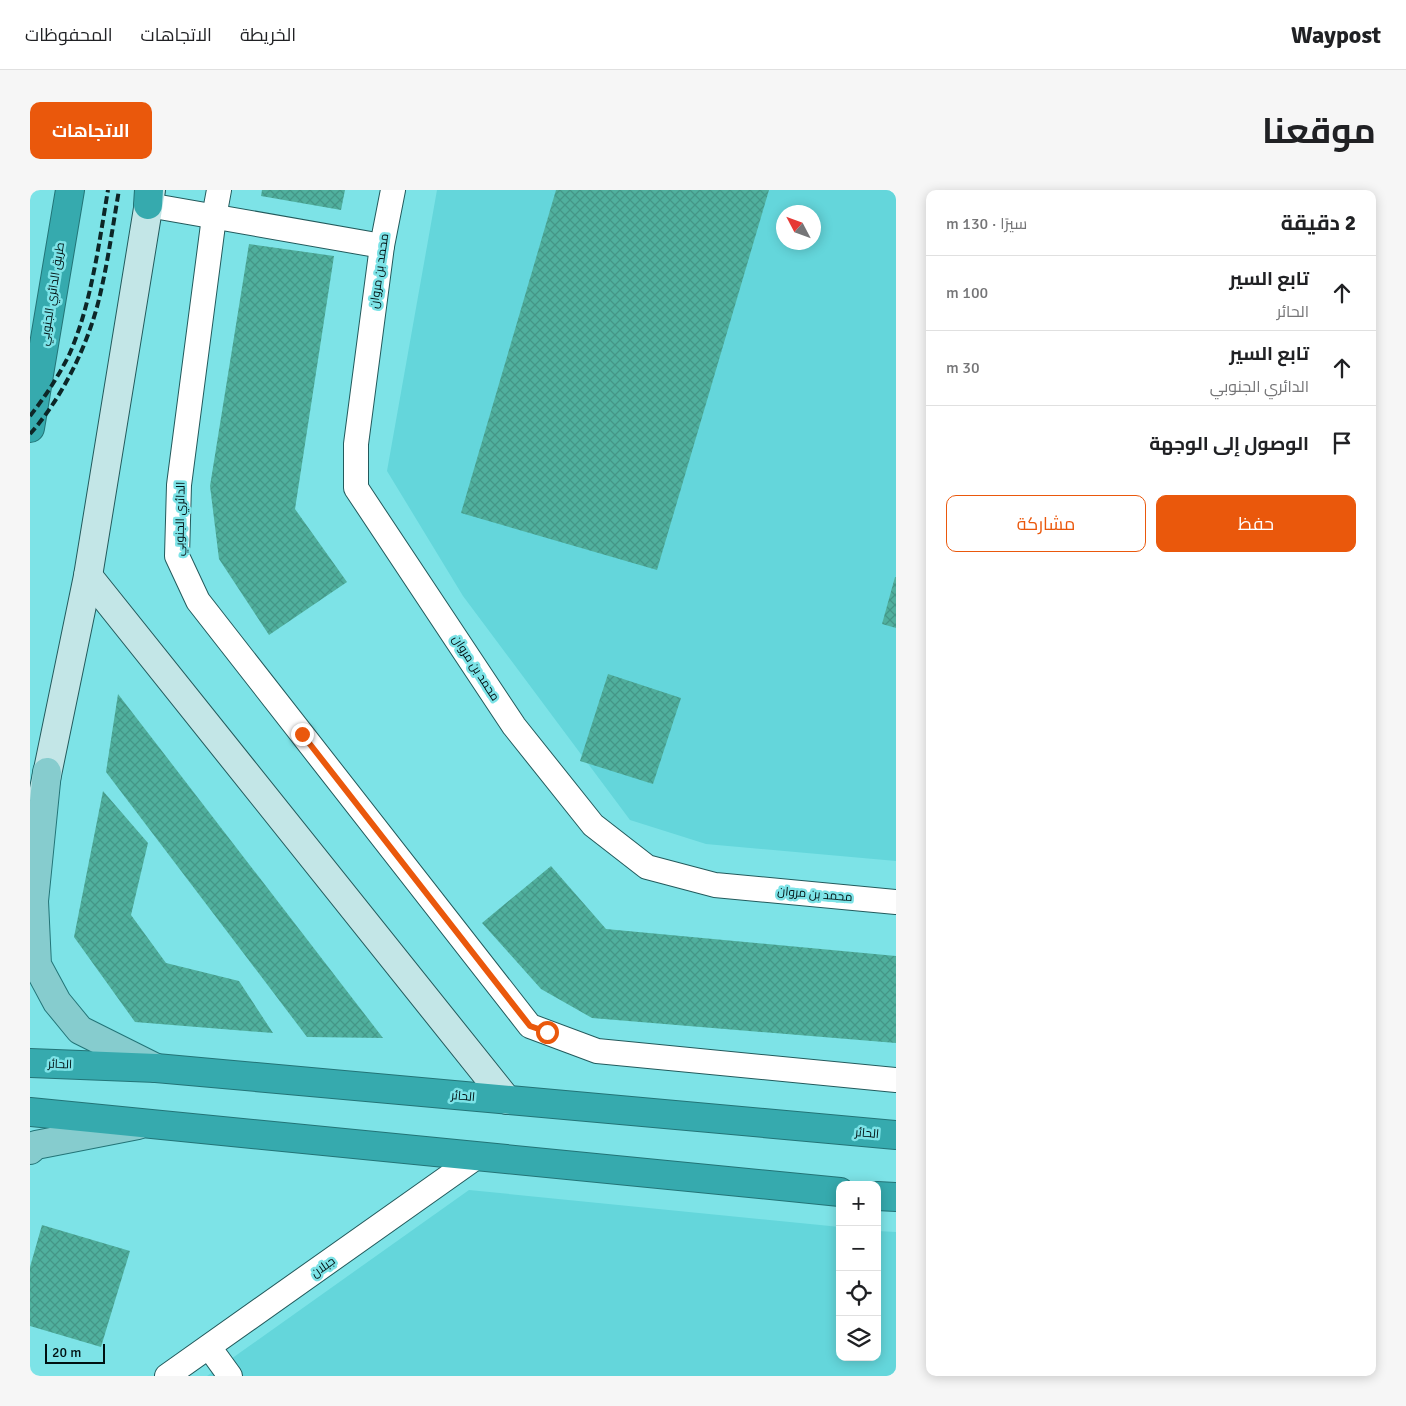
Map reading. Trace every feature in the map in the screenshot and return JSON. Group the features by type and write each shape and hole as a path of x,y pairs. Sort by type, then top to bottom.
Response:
{"highway":[{"name":"طريق الدائري الجنوبي","path":"30,428 70,190"},
{"name":"الحائر","path":"30,1063 156,1068 896,1136"},
{"path":"30,1112 836,1192"},
{"path":"881,1196 896,1197"}],"main road":[{"path":"30,857 88,576 149,195"},
{"path":"88,576 507,1100"},
{"path":"30,805 47,772"},
{"path":"47,772 34,901 37,965 57,1002 80,1030 156,1068"},
{"path":"30,1150 36,1145 146,1124"}],"street":[{"name":"الدائري الجنوبي","path":"219,190 179,485 177,556 198,601 530,1026 597,1051 896,1080"},
{"name":"محمد بن مروان","path":"393,190 382,246 356,444 356,488 514,726 593,825 646,867 715,885 896,902"},
{"path":"149,195 214,217 382,246"},
{"name":"جبلان","path":"167,1376 478,1156"},
{"path":"209,1347 230,1376"}],"shaded area":[{"path":"437,190 896,190 896,861 706,844 630,820 463,596 387,471"},
{"path":"469,1190 836,1227 836,1361 881,1361 881,1231 896,1232 896,1376 207,1376"}],"building":[{"path":"262,190 345,190 341,210 261,196"},
{"path":"556,190 769,190 657,570 461,513"},
{"path":"249,244 334,256 295,509 347,582 269,635 219,559 210,486"},
{"path":"896,577 896,628 882,624"},
{"path":"608,674 681,698 653,784 580,761"},
{"path":"118,694 383,1038 307,1037 106,772"},
{"path":"103,791 148,843 131,915 166,963 239,981 273,1033 135,1022 74,937"},
{"path":"551,866 606,929 896,956 896,1043 592,1018 541,989 482,923"},
{"path":"42,1225 130,1251 101,1347 30,1326 30,1267"}],"railway":[{"path":"30,416 60,371 77,336 89,295 98,253 108,190"},
{"path":"30,434 64,386 89,332 103,282 119,190"}],"route":[{"path":"302,734 530,1026 547,1032"}]}
